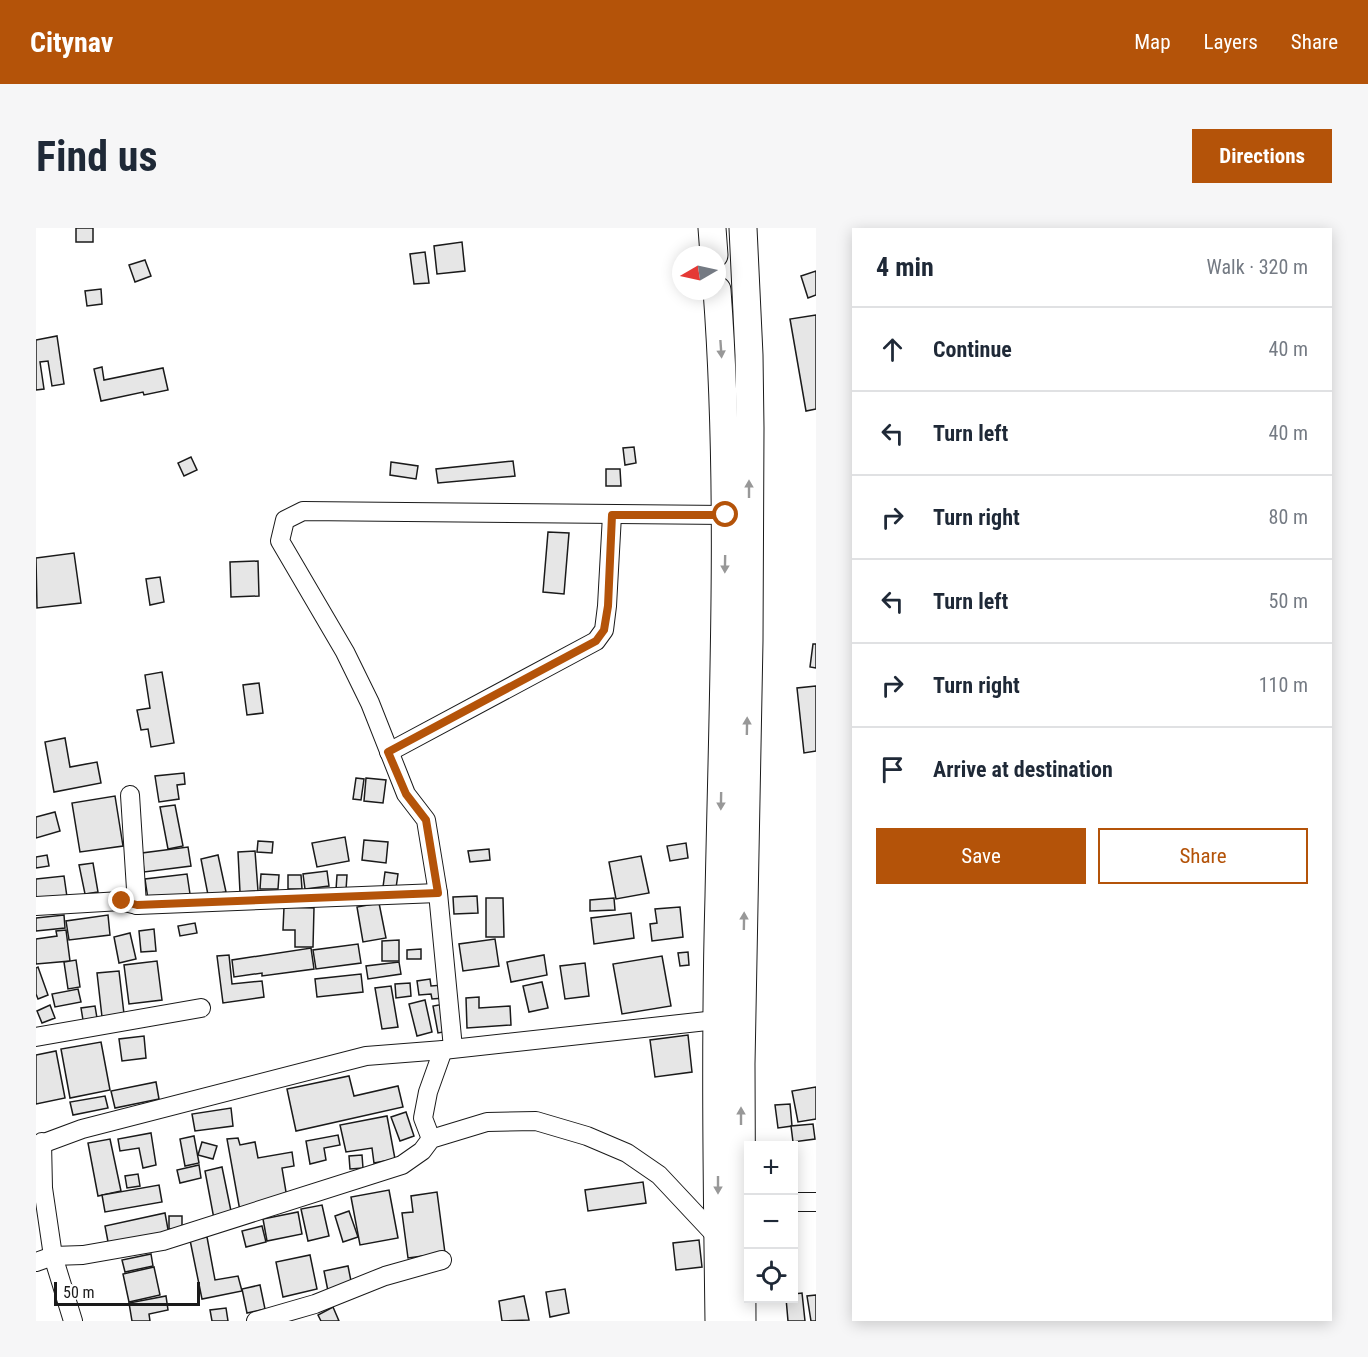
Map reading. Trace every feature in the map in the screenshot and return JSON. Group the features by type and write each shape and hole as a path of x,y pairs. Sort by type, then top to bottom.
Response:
{"main road":[{"path":"712,228 713,246"},
{"path":"743,228 749,355 750,440 749,641 741,1053 745,1195"},
{"path":"718,300 722,356 726,515 716,1020 719,1321"},
{"path":"742,1321 744,1243"}],"street":[{"path":"431,1139 423,1118 428,1092 448,1049 438,893 426,820 406,794 370,703 345,652 280,541 285,520 303,511 726,515"},
{"path":"388,752 596,641 604,630 608,606 612,515"},
{"path":"130,795 137,905"},
{"path":"36,906 122,901 137,905 438,893"},
{"path":"36,1037 201,1008"},
{"path":"73,1321 45,1259 39,1144 82,1129 366,1056 716,1020"},
{"path":"45,1259 163,1241 402,1165 422,1151 431,1139 487,1122 507,1121 536,1121 587,1136 627,1153 658,1175 718,1238"},
{"path":"798,1202 816,1202"},
{"path":"256,1321 315,1304 385,1276 442,1260"}],"building":[{"path":"76,228 93,228 93,242 76,242"},
{"path":"462,242 465,271 437,274 434,246"},
{"path":"425,252 429,283 414,284 410,254"},
{"path":"145,260 151,276 135,282 129,265"},
{"path":"816,271 816,295 808,298 801,276"},
{"path":"101,289 102,304 87,306 85,291"},
{"path":"816,315 816,409 806,411 790,319"},
{"path":"57,336 64,384 52,386 48,361 40,362 44,389 36,390 36,340"},
{"path":"102,367 104,380 163,368 168,390 144,395 143,392 101,401 94,369"},
{"path":"634,447 636,463 625,465 623,448"},
{"path":"191,457 197,470 184,476 178,463"},
{"path":"513,461 515,476 438,483 436,469"},
{"path":"391,462 418,466 416,479 390,475"},
{"path":"606,469 620,469 621,486 606,486"},
{"path":"548,532 569,533 564,594 543,592"},
{"path":"74,553 81,603 37,608 36,558"},
{"path":"258,561 259,596 231,597 230,562"},
{"path":"160,577 164,602 150,605 146,579"},
{"path":"813,644 816,644 816,668 810,667"},
{"path":"162,672 174,743 151,747 148,729 141,730 137,710 150,708 145,675"},
{"path":"259,683 263,713 247,715 243,685"},
{"path":"816,686 816,751 804,753 797,688"},
{"path":"65,738 70,767 97,762 101,783 54,792 45,742"},
{"path":"184,773 185,784 177,785 179,799 159,802 155,776"},
{"path":"356,778 364,779 361,800 353,799"},
{"path":"366,778 386,780 383,803 364,801"},
{"path":"115,796 123,846 80,852 72,803"},
{"path":"175,805 183,846 168,849 160,807"},
{"path":"55,812 60,831 36,838 36,817"},
{"path":"345,837 349,861 317,867 312,843"},
{"path":"364,840 388,842 386,863 362,860"},
{"path":"258,841 273,842 272,853 257,852"},
{"path":"686,843 688,858 670,861 667,846"},
{"path":"188,847 191,866 144,872 142,853"},
{"path":"489,849 490,860 470,862 468,851"},
{"path":"255,851 258,891 240,892 238,852"},
{"path":"47,855 49,866 36,868 36,857"},
{"path":"218,855 226,892 208,895 201,859"},
{"path":"641,856 649,893 616,899 609,862"},
{"path":"93,863 98,892 85,894 79,865"},
{"path":"327,871 329,886 305,889 303,874"},
{"path":"385,872 398,874 396,888 383,887"},
{"path":"187,874 190,894 148,899 145,879"},
{"path":"261,874 279,875 278,889 260,889"},
{"path":"288,875 301,875 302,889 288,889"},
{"path":"337,875 347,875 346,890 336,890"},
{"path":"64,876 67,897 36,898 36,879"},
{"path":"477,896 478,913 454,914 453,897"},
{"path":"486,898 503,898 504,937 486,937"},
{"path":"614,898 615,910 590,911 590,900"},
{"path":"379,903 386,938 363,942 357,907"},
{"path":"284,907 314,908 313,947 295,947 295,930 283,930"},
{"path":"680,907 683,937 652,941 650,924 657,923 655,909"},
{"path":"631,913 634,938 594,944 591,918"},
{"path":"64,915 65,928 36,931 36,918"},
{"path":"108,915 110,935 69,940 66,921"},
{"path":"195,923 197,933 180,936 178,926"},
{"path":"154,929 156,951 141,952 139,931"},
{"path":"66,930 70,961 36,964 36,939 57,936 56,931"},
{"path":"130,933 136,959 119,963 114,937"},
{"path":"495,939 499,966 463,971 459,944"},
{"path":"399,940 399,961 382,961 382,941"},
{"path":"358,944 361,963 316,969 313,950"},
{"path":"311,948 314,969 234,977 232,960"},
{"path":"421,949 421,959 407,959 407,950"},
{"path":"688,952 689,965 680,966 678,953"},
{"path":"229,955 232,984 262,981 264,997 223,1003 217,956"},
{"path":"544,955 547,975 511,982 507,962"},
{"path":"662,956 671,1006 622,1014 613,964"},
{"path":"76,960 80,987 68,989 64,962"},
{"path":"157,961 162,1000 129,1004 124,965"},
{"path":"399,962 401,974 368,979 366,966"},
{"path":"585,963 589,996 565,999 560,966"},
{"path":"38,967 48,995 38,999 36,968"},
{"path":"119,971 124,1014 102,1017 97,973"},
{"path":"361,974 363,992 317,997 315,979"},
{"path":"430,979 431,986 443,985 444,998 432,999 431,994 419,995 417,981"},
{"path":"542,982 548,1008 529,1012 523,986"},
{"path":"410,983 411,996 396,998 395,984"},
{"path":"391,986 398,1027 382,1029 375,988"},
{"path":"78,989 81,1002 55,1007 52,994"},
{"path":"479,997 479,1008 510,1006 511,1025 467,1028 466,998"},
{"path":"425,1000 432,1032 417,1036 409,1004"},
{"path":"444,1004 449,1031 438,1033 433,1006"},
{"path":"50,1005 55,1018 42,1023 37,1011"},
{"path":"95,1006 97,1018 83,1020 81,1008"},
{"path":"688,1035 692,1072 655,1077 650,1040"},
{"path":"144,1036 146,1058 122,1061 119,1039"},
{"path":"101,1042 110,1090 70,1098 61,1049"},
{"path":"56,1051 65,1098 36,1104 36,1055"},
{"path":"349,1076 354,1096 398,1086 403,1107 296,1131 287,1089"},
{"path":"156,1082 159,1099 115,1108 111,1091"},
{"path":"816,1087 816,1119 798,1122 792,1091"},
{"path":"105,1096 108,1108 73,1115 70,1102"},
{"path":"790,1104 792,1126 778,1128 775,1105"},
{"path":"231,1108 233,1126 195,1131 192,1114"},
{"path":"406,1112 414,1136 400,1141 391,1117"},
{"path":"387,1116 395,1159 374,1163 372,1148 346,1152 340,1125"},
{"path":"813,1124 815,1139 793,1141 791,1126"},
{"path":"151,1133 156,1165 143,1168 139,1148 120,1151 118,1139"},
{"path":"338,1135 340,1145 324,1148 326,1160 310,1164 306,1141"},
{"path":"194,1136 199,1163 185,1166 180,1139"},
{"path":"238,1138 240,1145 255,1142 258,1158 292,1152 294,1166 282,1168 287,1198 240,1211 227,1139"},
{"path":"110,1139 121,1191 98,1196 88,1143"},
{"path":"202,1142 217,1146 213,1159 198,1155"},
{"path":"362,1155 363,1168 350,1169 349,1156"},
{"path":"199,1165 201,1178 180,1183 177,1170"},
{"path":"222,1167 232,1216 214,1219 205,1171"},
{"path":"138,1174 140,1186 127,1188 125,1176"},
{"path":"643,1182 646,1203 588,1211 585,1190"},
{"path":"159,1185 162,1202 105,1212 102,1195"},
{"path":"389,1190 398,1238 360,1245 351,1197"},
{"path":"437,1192 445,1253 408,1258 402,1213 413,1212 411,1196"},
{"path":"322,1205 329,1236 308,1241 301,1209"},
{"path":"349,1211 358,1237 343,1242 335,1216"},
{"path":"298,1212 302,1234 267,1241 263,1219"},
{"path":"165,1213 169,1235 109,1247 105,1226"},
{"path":"169,1216 182,1216 182,1229 169,1229"},
{"path":"262,1226 266,1242 246,1247 242,1231"},
{"path":"207,1237 215,1280 238,1276 242,1291 202,1299 190,1240"},
{"path":"699,1240 702,1267 676,1270 673,1243"},
{"path":"151,1254 153,1266 125,1272 122,1260"},
{"path":"310,1255 317,1289 283,1297 276,1262"},
{"path":"348,1266 352,1286 328,1291 324,1271"},
{"path":"154,1267 160,1295 129,1302 123,1274"},
{"path":"260,1285 265,1309 247,1313 242,1289"},
{"path":"565,1289 569,1313 550,1317 546,1292"},
{"path":"802,1293 805,1321 788,1321 786,1303 798,1303 798,1294"},
{"path":"816,1295 816,1321 811,1321 807,1296"},
{"path":"166,1296 168,1310 149,1314 150,1321 132,1321 129,1303"},
{"path":"524,1296 529,1320 502,1321 499,1301"},
{"path":"333,1307 339,1321 321,1321 318,1315"},
{"path":"226,1308 228,1321 212,1321 210,1310"}],"route":[{"path":"122,901 137,905 438,893 426,820 406,794 388,752 596,641 604,630 608,606 612,515 726,515"}]}
